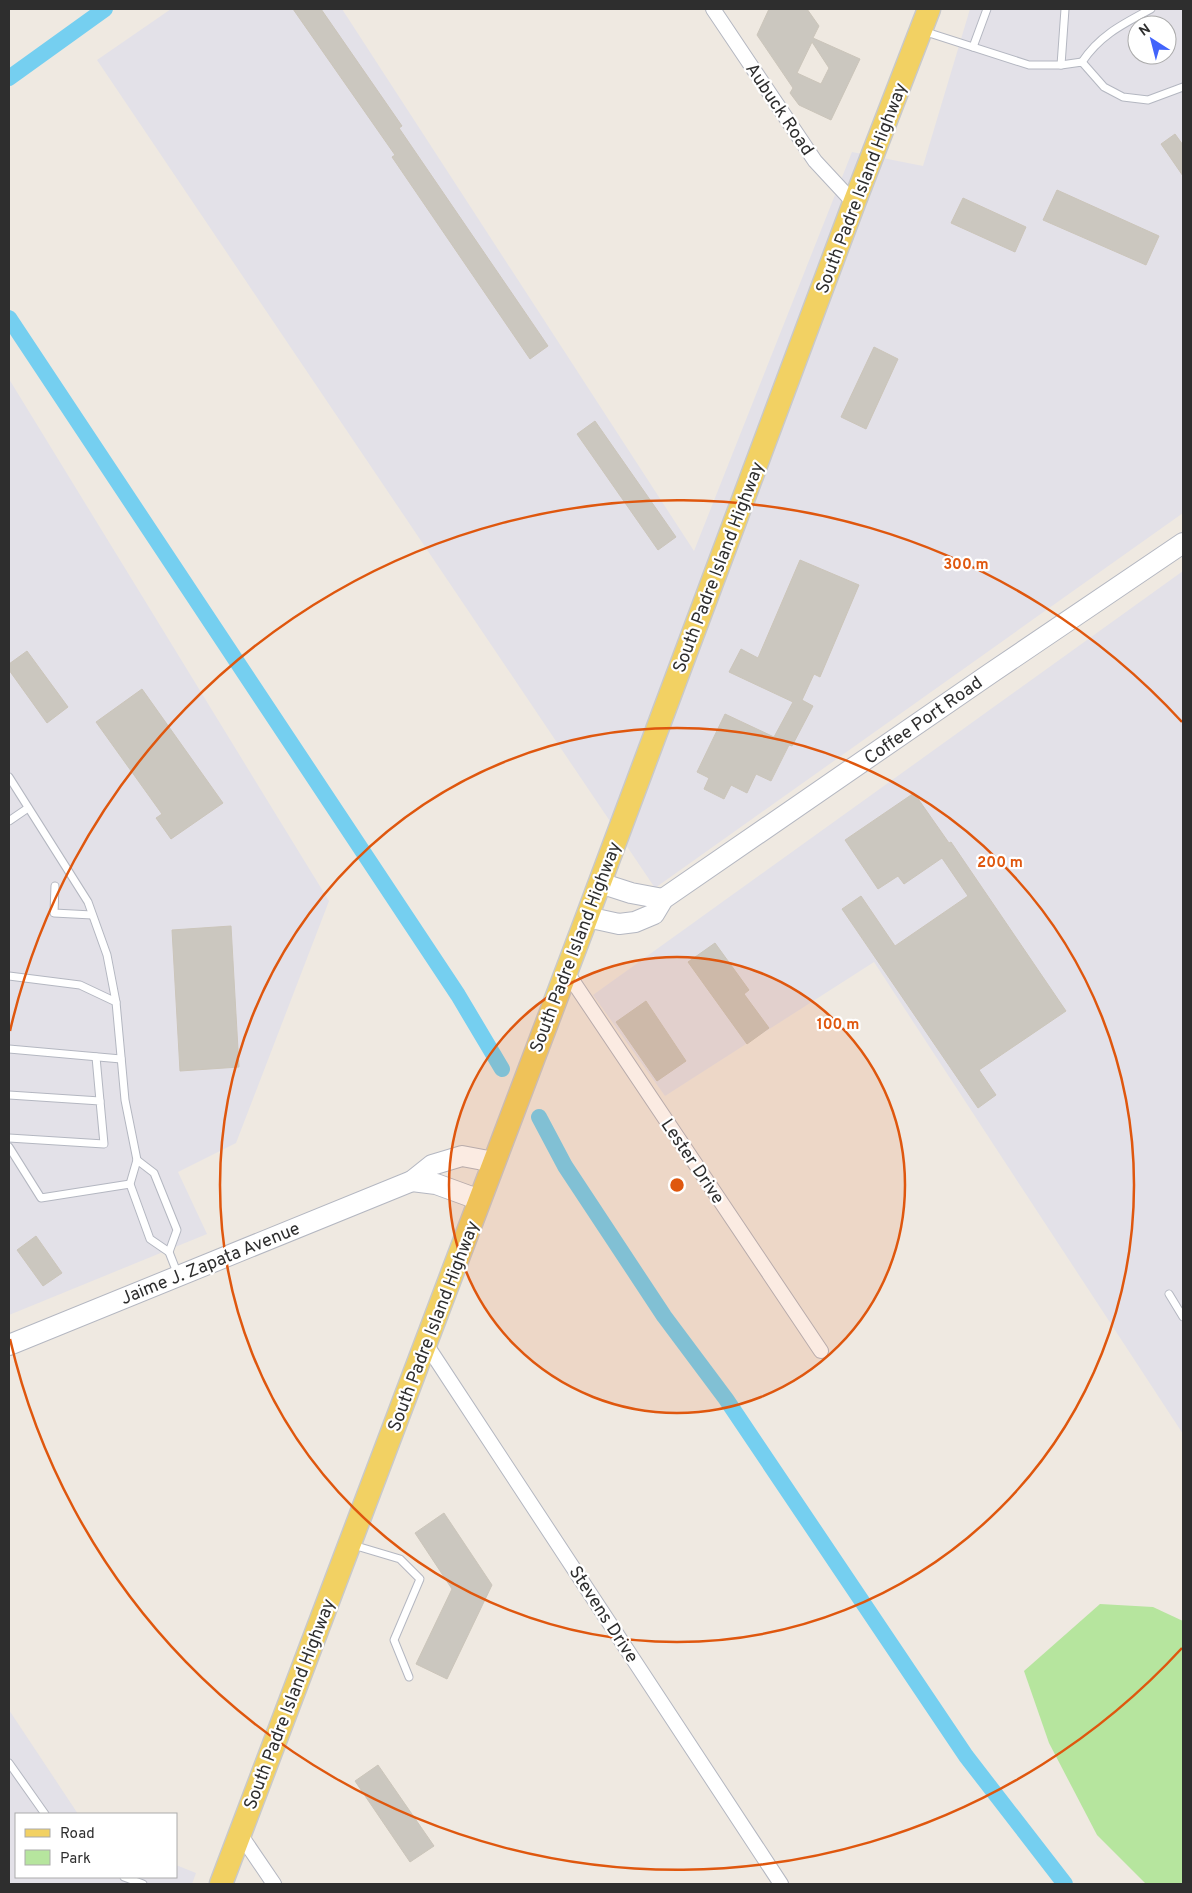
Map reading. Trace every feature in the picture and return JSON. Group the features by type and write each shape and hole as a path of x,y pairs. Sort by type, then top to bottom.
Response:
{"main road":[{"name":"South Padre Island Highway","path":"222,1884 600,883 854,203 929,9"}],"street":[{"name":"Aubuck Road","path":"713,9 815,161 854,203"},
{"name":"Coffee Port Road","path":"587,917 619,924 636,922 654,914 663,899 1183,543"},
{"path":"600,883 631,893 663,899"},
{"name":"Lester Drive","path":"566,971 821,1351"},
{"name":"Jaime J. Zapata Avenue","path":"9,1345 412,1181 432,1165 462,1156 494,1162"},
{"name":"Jaime J. Zapata Avenue","path":"412,1181 436,1184 480,1200"},
{"name":"Stevens Drive","path":"426,1344 781,1884"},
{"path":"240,1834 274,1884"}],"lane":[{"path":"973,47 987,9"},
{"path":"1061,65 1065,9"},
{"path":"1082,62 1091,47 1105,35 1151,9"},
{"path":"921,30 1029,65 1061,65 1082,62"},
{"path":"1082,62 1104,87 1123,97 1148,100 1183,87"},
{"path":"9,777 88,902 107,955 116,1002 125,1100 137,1160 130,1184 150,1240 169,1252 178,1276"},
{"path":"9,821 28,808"},
{"path":"55,886 54,913 92,915"},
{"path":"9,976 80,985 116,1002"},
{"path":"9,1049 121,1059"},
{"path":"9,1138 104,1144 96,1057"},
{"path":"9,1095 100,1100"},
{"path":"9,1147 41,1198 130,1184"},
{"path":"137,1160 154,1173 177,1230 169,1252"},
{"path":"1169,1294 1183,1317"},
{"path":"350,1544 400,1559 420,1579 394,1640 409,1677"},
{"path":"9,1763 44,1813"},
{"path":"127,1878 144,1884"}],"shaded area":[{"path":"171,9 342,9 694,551 852,152 923,166 970,9 1183,9 1183,513 655,888 97,60"},
{"path":"9,379 329,901 236,1143 178,1172 207,1234 9,1315"},
{"path":"1183,571 1183,1434 874,962 665,1096 593,995"},
{"path":"9,1710 77,1813 15,1813 15,1878 178,1878 178,1866 196,1873 192,1884 9,1884"}],"green space":[{"path":"1100,1604 1153,1607 1183,1621 1183,1884 1146,1884 1097,1835 1049,1743 1024,1671"}],"building":[{"path":"293,9 321,9 402,126 399,128 548,346 530,359 392,157 395,155"},
{"path":"769,9 807,9 819,26 813,38 860,59 831,120 799,105 790,93 793,88 757,35","holes":["812,42 829,68 821,84 797,73"]},
{"path":"1175,134 1183,145 1183,176 1161,144"},
{"path":"1057,190 1159,236 1146,265 1043,220"},
{"path":"963,198 1026,227 1015,252 951,223"},
{"path":"874,347 898,359 866,429 841,417"},
{"path":"595,421 676,537 658,550 577,434"},
{"path":"800,560 859,585 820,677 814,674 802,700 813,706 792,746 789,745 771,781 756,774 747,793 731,785 724,799 704,789 709,778 697,772 725,714 774,737 793,702 729,672 741,649 758,658"},
{"path":"27,651 68,707 47,723 9,670 9,664"},
{"path":"142,689 223,803 171,839 156,818 162,814 96,722"},
{"path":"914,793 949,843 951,842 1066,1011 979,1070 996,1095 978,1108 842,909 861,896 895,946 968,896 942,858 904,884 898,876 878,889 845,840"},
{"path":"231,926 239,1067 180,1071 172,930"},
{"path":"715,943 749,990 744,994 769,1028 747,1044 688,962"},
{"path":"646,1001 686,1061 657,1081 616,1022"},
{"path":"36,1236 62,1273 43,1286 17,1250"},
{"path":"444,1513 492,1585 447,1679 416,1664 452,1589 415,1533"},
{"path":"378,1765 434,1846 410,1862 355,1781"}],"waterway":[{"path":"9,78 105,9"},
{"path":"9,318 458,995 502,1069"},
{"path":"539,1117 565,1166 664,1316 726,1399 966,1756 1065,1884"}]}
